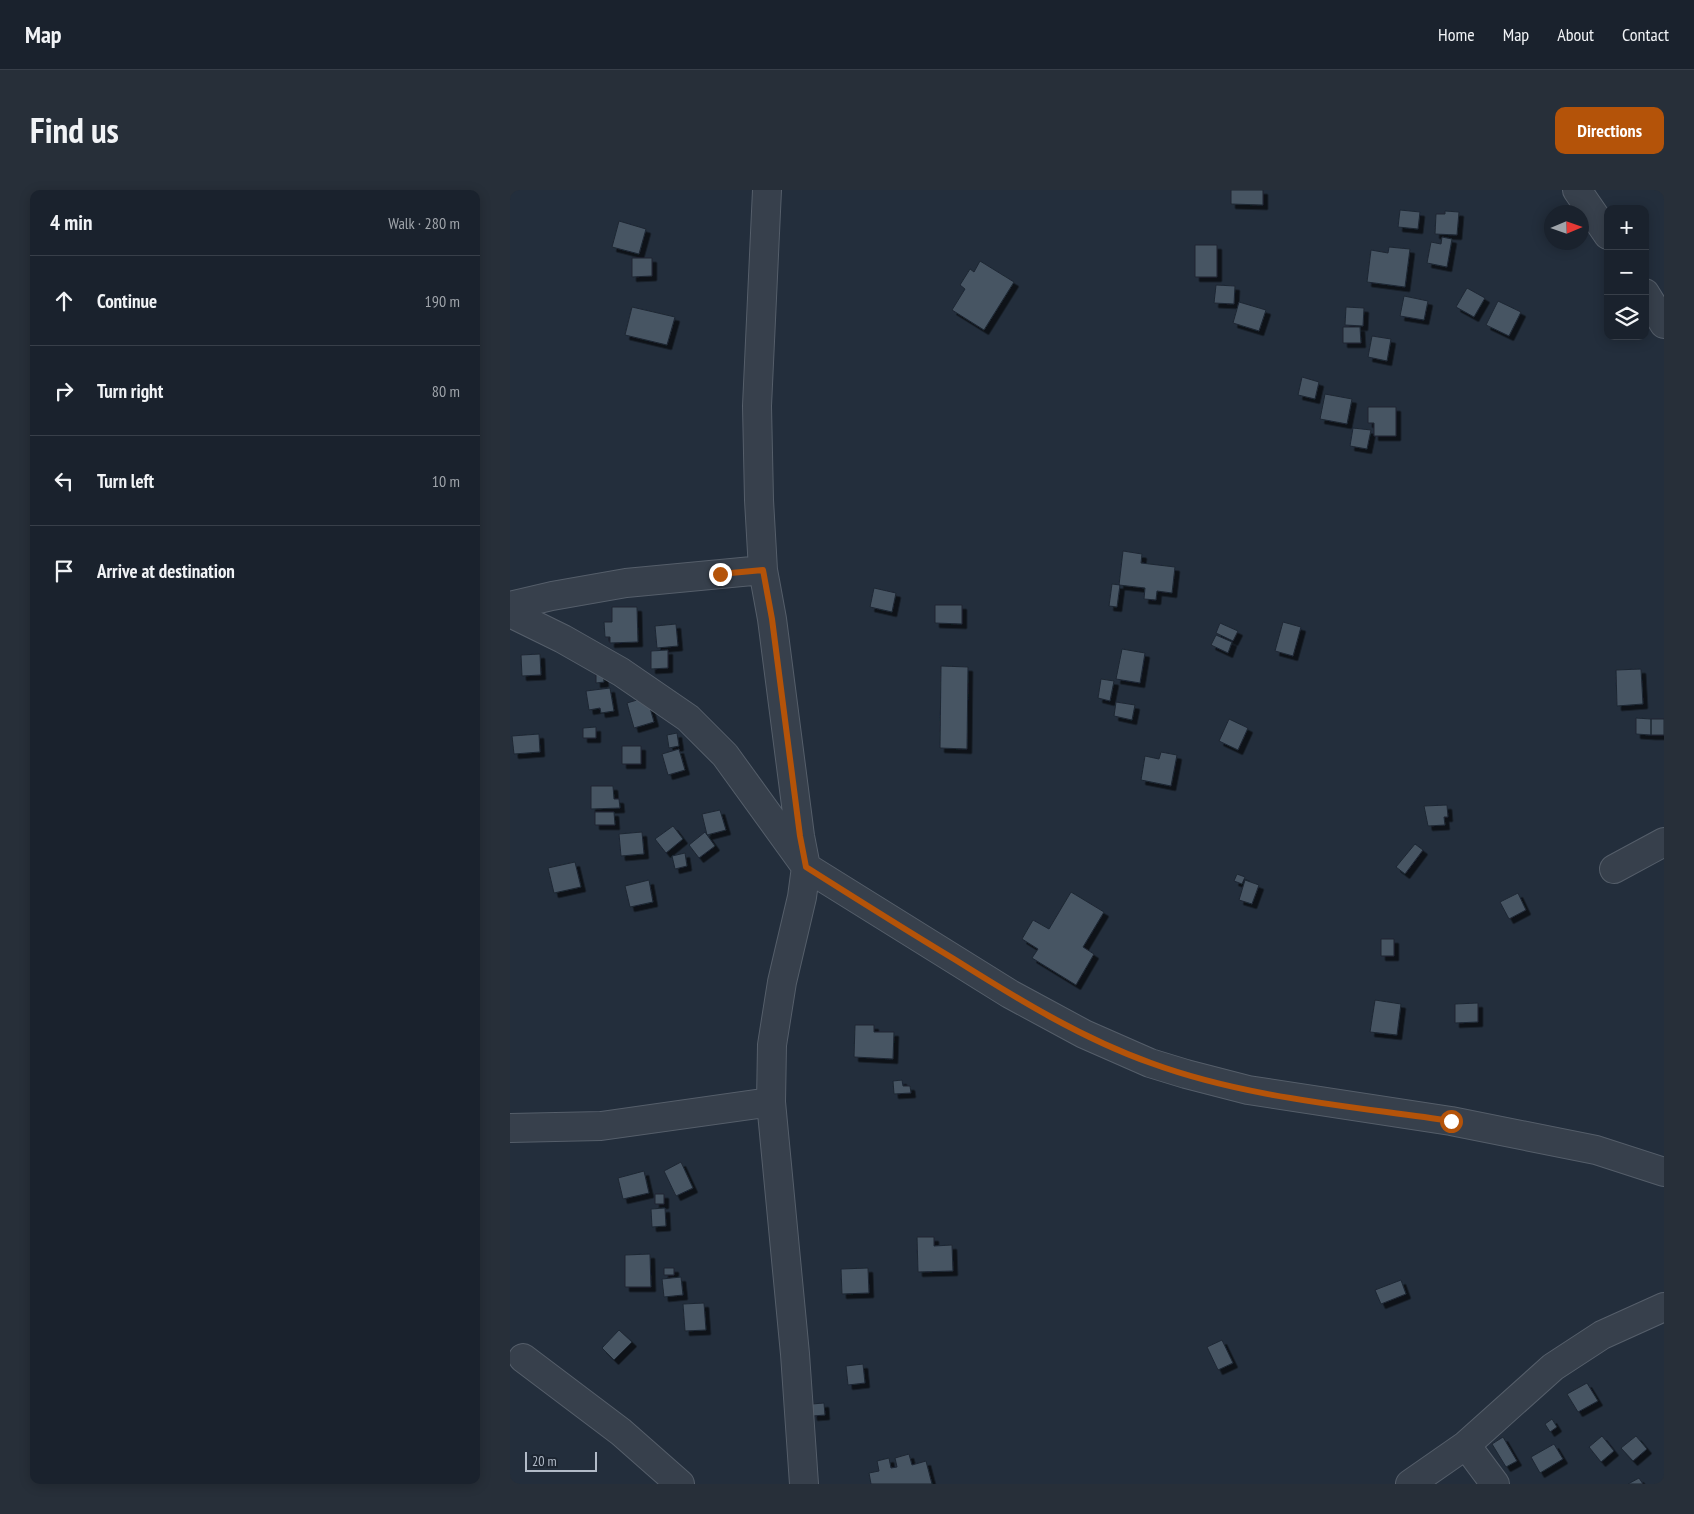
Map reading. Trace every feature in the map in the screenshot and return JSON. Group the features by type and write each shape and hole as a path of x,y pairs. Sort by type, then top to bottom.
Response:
{"street":[{"path":"767,190 757,406 758,500 763,570 772,619 800,836 806,867 802,897 782,982 774,1036 771,1102 795,1354 804,1484"},
{"path":"1577,190 1604,229"},
{"path":"1646,295 1664,324"},
{"path":"510,606 552,596 626,583 763,570"},
{"path":"510,613 563,639 621,672 688,718 725,755 806,867 1010,994 1084,1034 1150,1063 1248,1090 1451,1121 1596,1150 1664,1172"},
{"path":"1614,869 1664,842"},
{"path":"510,1128 601,1126 771,1102"},
{"path":"1410,1484 1466,1445 1553,1367 1602,1335 1664,1307"},
{"path":"523,1358 621,1432 680,1484"},
{"path":"1466,1445 1495,1484"}],"building":[{"path":"1231,190 1263,190 1263,205 1231,204"},
{"path":"1400,210 1420,212 1418,229 1398,227"},
{"path":"1445,211 1459,212 1457,235 1435,234 1436,214 1445,214"},
{"path":"619,221 646,229 639,254 612,247"},
{"path":"1442,237 1452,239 1447,267 1427,263 1431,242 1441,244"},
{"path":"1195,245 1217,245 1217,277 1195,277"},
{"path":"1389,247 1410,249 1405,287 1367,282 1371,250 1388,253"},
{"path":"632,258 652,258 652,276 632,277"},
{"path":"980,261 1014,282 984,330 952,310 965,289 960,285 970,269 974,272"},
{"path":"1216,285 1235,286 1234,304 1214,303"},
{"path":"1467,288 1485,298 1474,317 1456,307"},
{"path":"1404,296 1428,301 1424,320 1400,316"},
{"path":"1498,301 1521,312 1509,336 1486,325"},
{"path":"1239,302 1266,310 1259,331 1233,323"},
{"path":"632,307 675,317 667,345 625,335"},
{"path":"1346,307 1364,308 1363,326 1345,325"},
{"path":"1343,327 1360,327 1361,343 1343,343"},
{"path":"1372,336 1391,339 1387,361 1368,357"},
{"path":"1302,377 1319,382 1315,399 1298,395"},
{"path":"1325,394 1352,399 1347,424 1320,419"},
{"path":"1368,407 1396,407 1396,436 1374,436 1374,423 1368,423"},
{"path":"1353,428 1371,430 1367,449 1350,446"},
{"path":"1123,551 1142,554 1141,563 1175,567 1172,593 1157,591 1156,600 1144,599 1145,588 1119,585"},
{"path":"1112,584 1120,585 1117,607 1109,606"},
{"path":"874,588 896,593 892,612 870,607"},
{"path":"935,605 962,605 962,624 935,623"},
{"path":"612,607 637,607 638,642 610,643 610,637 605,637 604,622 612,622"},
{"path":"1283,622 1301,627 1293,656 1275,651"},
{"path":"1220,623 1238,631 1233,641 1216,633"},
{"path":"676,624 678,646 657,648 655,626"},
{"path":"1216,635 1232,642 1228,653 1211,645"},
{"path":"1122,649 1145,653 1140,683 1116,679"},
{"path":"668,650 668,668 651,669 651,651"},
{"path":"540,654 541,675 522,676 521,655"},
{"path":"941,666 968,667 967,749 940,748"},
{"path":"1641,669 1643,704 1617,706 1616,670"},
{"path":"596,674 603,674 604,682 596,683"},
{"path":"1101,679 1114,681 1110,701 1098,698"},
{"path":"610,688 614,711 601,713 600,708 589,710 586,691"},
{"path":"647,697 654,722 634,728 627,703"},
{"path":"1116,702 1135,705 1132,720 1114,716"},
{"path":"1636,718 1651,719 1651,735 1636,734"},
{"path":"1229,719 1248,728 1238,750 1219,741"},
{"path":"1651,719 1664,719 1664,735 1651,735"},
{"path":"596,727 596,738 583,738 583,728"},
{"path":"677,733 679,746 669,748 667,735"},
{"path":"539,734 540,752 514,754 512,736"},
{"path":"622,746 641,746 641,764 622,764"},
{"path":"679,749 685,770 668,775 662,754"},
{"path":"1161,752 1177,755 1171,786 1141,780 1145,756 1159,759"},
{"path":"591,786 613,786 614,799 619,799 620,808 591,809"},
{"path":"1447,805 1448,817 1444,817 1445,825 1428,826 1424,806"},
{"path":"720,810 726,830 707,835 702,814"},
{"path":"595,812 614,812 615,825 595,825"},
{"path":"673,826 683,839 666,853 655,839"},
{"path":"642,832 644,854 621,856 619,834"},
{"path":"705,832 715,846 699,858 689,845"},
{"path":"1415,844 1423,850 1405,874 1396,867"},
{"path":"685,853 687,866 675,869 672,856"},
{"path":"575,862 581,887 554,893 548,868"},
{"path":"1237,874 1245,877 1242,884 1234,881"},
{"path":"649,880 653,902 630,907 625,886"},
{"path":"1245,880 1259,885 1252,904 1239,900"},
{"path":"1071,892 1104,912 1083,947 1094,954 1076,985 1032,958 1038,949 1022,939 1033,920 1049,929"},
{"path":"1518,893 1526,910 1509,919 1500,902"},
{"path":"1381,939 1394,939 1394,956 1381,956"},
{"path":"1375,1000 1401,1004 1397,1035 1370,1032"},
{"path":"1478,1003 1478,1022 1455,1023 1455,1004"},
{"path":"855,1025 874,1025 874,1032 894,1032 893,1059 854,1057"},
{"path":"902,1080 903,1086 910,1086 911,1093 894,1094 893,1081"},
{"path":"681,1162 693,1188 676,1196 664,1171"},
{"path":"644,1171 649,1193 623,1199 618,1178"},
{"path":"655,1194 664,1194 664,1204 655,1204"},
{"path":"665,1208 666,1226 652,1227 651,1209"},
{"path":"917,1237 934,1237 934,1246 952,1245 953,1271 918,1272"},
{"path":"650,1254 651,1287 625,1287 625,1255"},
{"path":"664,1268 674,1268 674,1275 664,1275"},
{"path":"868,1268 869,1293 842,1294 841,1269"},
{"path":"681,1277 683,1295 664,1297 662,1279"},
{"path":"1401,1280 1406,1294 1381,1304 1375,1290"},
{"path":"704,1303 706,1330 685,1331 683,1304"},
{"path":"619,1330 632,1342 614,1360 602,1348"},
{"path":"1222,1340 1233,1363 1218,1370 1207,1347"},
{"path":"863,1364 865,1383 848,1385 846,1366"},
{"path":"1587,1383 1598,1401 1578,1412 1567,1394"},
{"path":"824,1403 825,1415 813,1416 812,1404"},
{"path":"1552,1419 1557,1427 1550,1432 1545,1424"},
{"path":"1602,1436 1614,1451 1601,1462 1589,1447"},
{"path":"1636,1436 1647,1449 1633,1461 1621,1448"},
{"path":"1503,1437 1517,1461 1506,1467 1492,1444"},
{"path":"1554,1444 1563,1459 1540,1473 1531,1457"},
{"path":"909,1454 912,1465 926,1461 932,1484 871,1484 869,1473 879,1471 877,1461 889,1458 891,1468 897,1467 895,1458"},
{"path":"1639,1478 1643,1484 1628,1484"}],"route":[{"path":"720,574 763,570 772,619 800,836 806,867 1010,994 1084,1034 1150,1063 1248,1090 1451,1121"}]}
